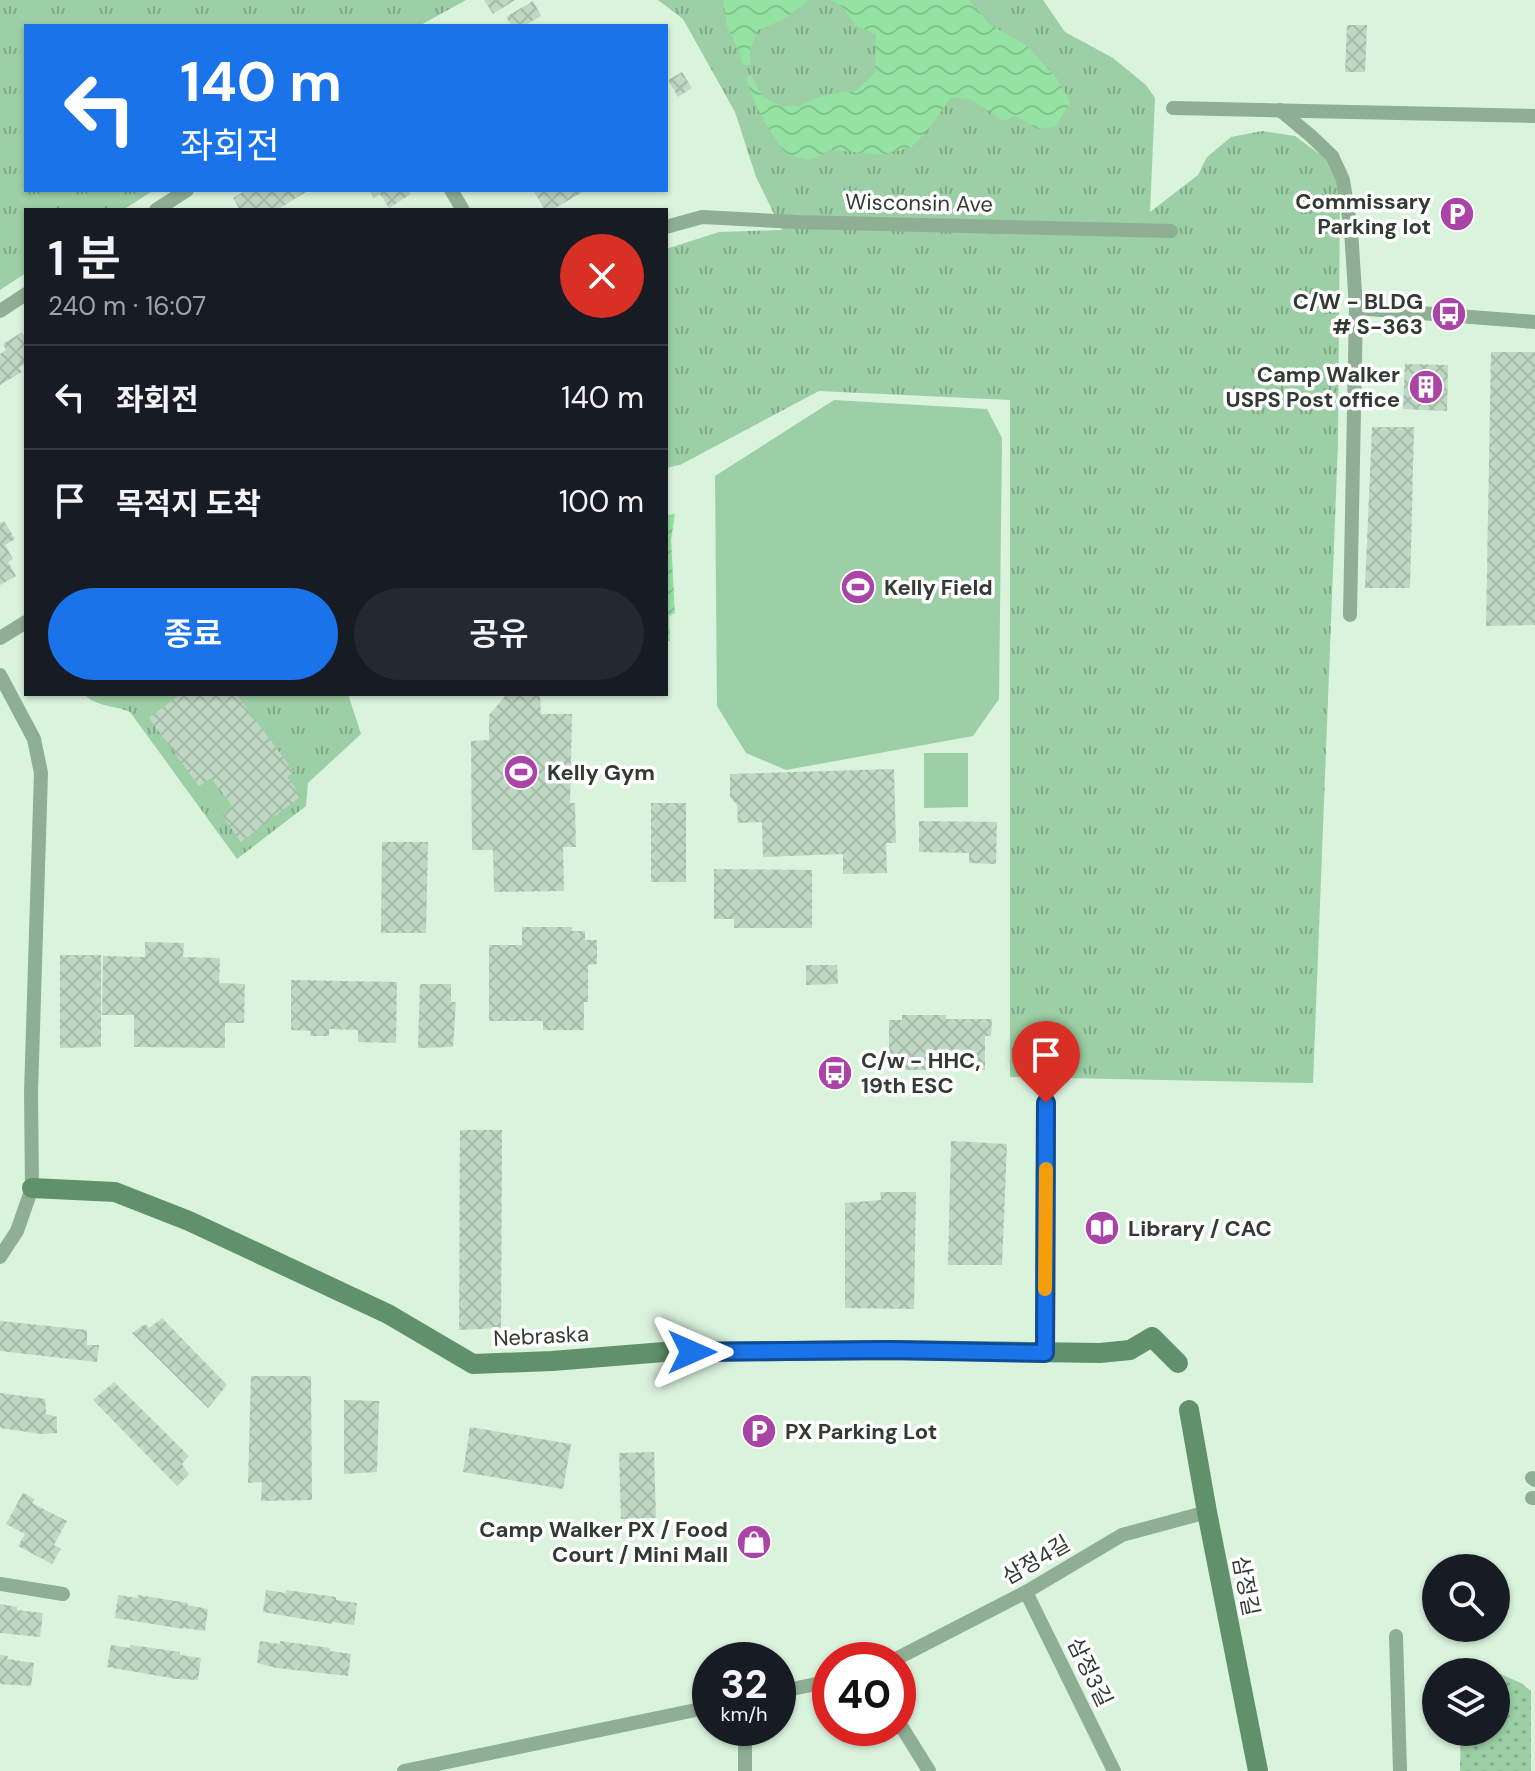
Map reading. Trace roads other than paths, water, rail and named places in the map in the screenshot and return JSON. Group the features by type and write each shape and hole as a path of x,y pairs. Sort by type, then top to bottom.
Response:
{"street":[{"path":"1173,108 1535,116"},
{"path":"1280,110 1332,156 1343,180 1351,230 1356,308 1350,615"},
{"path":"159,208 184,192"},
{"name":"Wisconsin Ave","path":"668,226 702,217 1171,231"},
{"path":"0,311 24,295"},
{"path":"1356,308 1535,322"},
{"path":"0,638 24,623"},
{"path":"0,675 34,739 41,773 31,1093 32,1188 17,1231 0,1257"},
{"path":"1045,1353 1046,1103"},
{"name":"Nebraska","path":"32,1188 115,1192 177,1216 388,1314 473,1364 664,1352 890,1350 1100,1353 1130,1350 1152,1337 1178,1363"},
{"name":"삼정길","path":"1189,1410 1258,1771"},
{"name":"삼정4길","path":"916,1649 1026,1592 1122,1535 1207,1512"},
{"path":"0,1584 63,1594"},
{"name":"삼정3길","path":"1026,1592 1114,1771"},
{"path":"1396,1636 1400,1771"},
{"path":"404,1771 692,1711"},
{"path":"745,1746 745,1771"},
{"path":"914,1746 929,1771"}],"water":[{"path":"723,0 809,0 782,20 758,30 750,50 750,64 743,66 727,26"},
{"path":"831,0 969,0 989,24 1027,46 1058,80 1070,102 1055,127 1038,129 1015,116 1004,121 972,100 951,97 928,130 911,147 883,155 831,150 810,160 787,155 763,118 746,77 751,75 763,97 781,106 799,106 831,94 856,91 875,73 876,34 855,25 843,7"},
{"path":"675,514 671,540 675,613 669,616 670,641 668,641 668,515"}],"place":[{"name":"Commissary Parking lot","path":"1457,214"},
{"name":"C/W - BLDG # S-363","path":"1449,314"},
{"name":"Camp Walker USPS Post office","path":"1426,387"},
{"name":"Kelly Field","path":"858,587"},
{"name":"Kelly Gym","path":"521,772"},
{"name":"C/w - HHC, 19th ESC","path":"835,1073"},
{"name":"Library / CAC","path":"1102,1228"},
{"name":"PX Parking Lot","path":"759,1431"},
{"name":"Camp Walker PX / Food Court / Mini Mall","path":"754,1542"}]}
